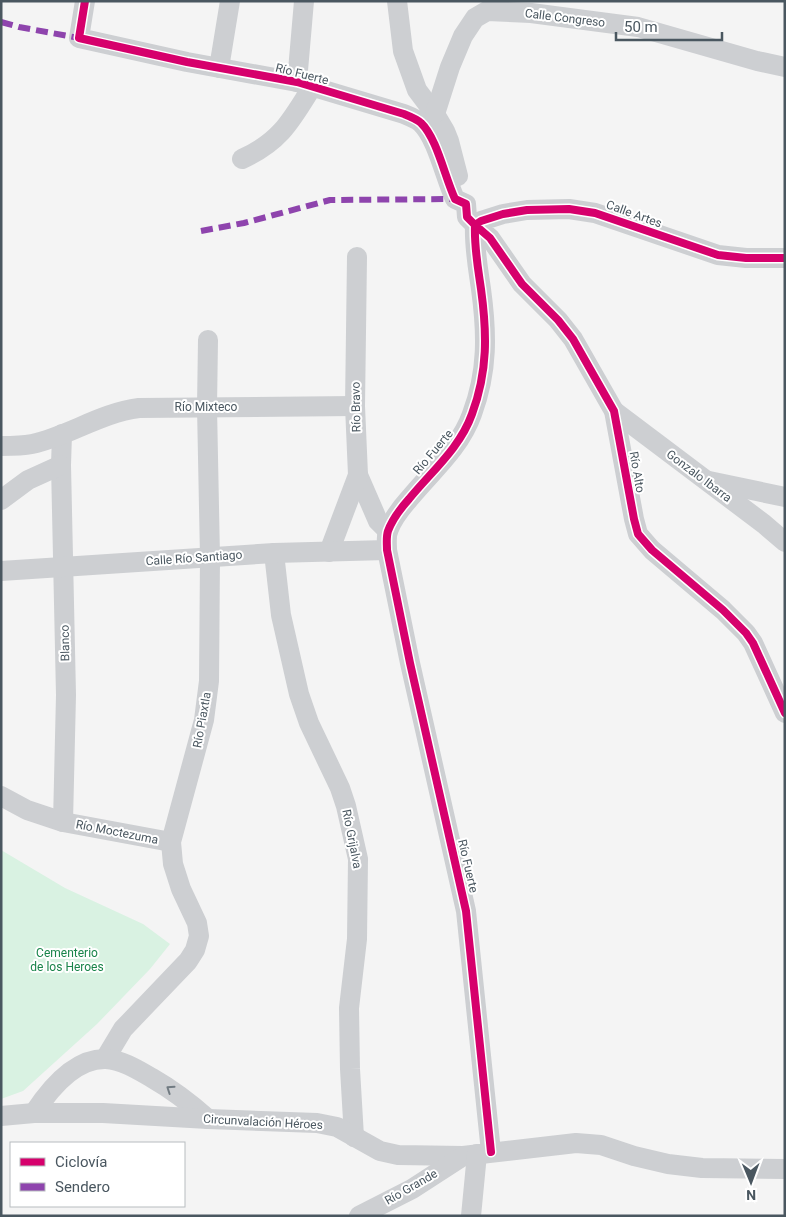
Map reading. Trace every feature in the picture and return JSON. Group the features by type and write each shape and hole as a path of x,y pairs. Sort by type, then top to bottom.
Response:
{"street":[{"name":"Río Fuerte","path":"85,1 79,38 304,84 404,114 420,122 434,142 446,180 455,199 466,204 467,217 475,225 475,254 484,314 485,349 484,370 478,394 472,415 460,438 446,458 401,508 388,541 410,663 466,911 477,1154 471,1216"},
{"path":"219,68 230,1"},
{"path":"242,160 256,153 276,138 289,124 304,84 304,1"},
{"path":"397,1 403,51 417,90 435,114 450,141 466,204"},
{"name":"Calle Congreso","path":"435,114 450,67 463,36 475,18 487,11 530,13 638,27 757,61 785,67"},
{"name":"Calle Artes","path":"475,225 502,214 527,210 595,212 718,255 746,258 785,258"},
{"name":"Río Alto","path":"475,225 490,238 522,284 551,313 573,339 614,410 638,534 652,550 716,603 741,627 752,643 785,713"},
{"name":"Río Bravo","path":"328,552 358,475 355,406 357,257"},
{"name":"Río Piaxtla","path":"105,1059 123,1029 188,961 195,950 199,936 197,923 181,889 173,864 171,842 204,720 208,681 210,557 207,407 208,340"},
{"name":"Río Mixteco","path":"1,446 30,445 122,410 139,408 355,406"},
{"name":"Gonzalo Ibarra","path":"614,410 785,542"},
{"name":"Blanco","path":"62,434 66,695 63,822"},
{"path":"1,500 28,480 61,464"},
{"path":"358,475 388,541"},
{"path":"705,481 785,497"},
{"name":"Calle Río Santiago","path":"1,571 274,553 328,552 388,541"},
{"name":"Río Grijalva","path":"274,553 281,615 299,694 309,723 340,788 358,859 357,939 349,1008 354,1137"},
{"name":"Río Moctezuma","path":"1,796 27,810 63,822 171,842"},
{"path":"34,1113 53,1087 66,1074 84,1064 105,1059 126,1064 145,1074 190,1103 208,1120"},
{"name":"Circunvalación Héroes","path":"1,1116 34,1113 103,1113 208,1120 316,1123 337,1127 380,1151 398,1155 477,1154 576,1143 600,1145 668,1164 702,1168 785,1169"},
{"name":"Río Grande","path":"359,1216 477,1154"}],"green space":[{"name":"Cementerio de los Heroes","path":"1,850 65,888 143,924 170,944 150,969 97,1024 23,1091 1,1099"}],"marked path":[{"path":"1,22 79,38"},
{"path":"201,231 244,223 330,200 455,199"}],"cycle path":[{"path":"85,1 79,38 187,62 297,82 415,119 421,123 432,138 455,199 466,204 467,217 475,225 485,337 481,383 477,398 467,426 453,449 394,518 388,531 387,550 410,663 466,911 491,1152"},
{"path":"785,258 746,258 718,255 595,213 569,209 527,210 503,214 481,221 475,225 490,238 522,284 558,320 573,339 614,411 638,534 652,550 723,610 746,633 753,643 785,713"}]}
